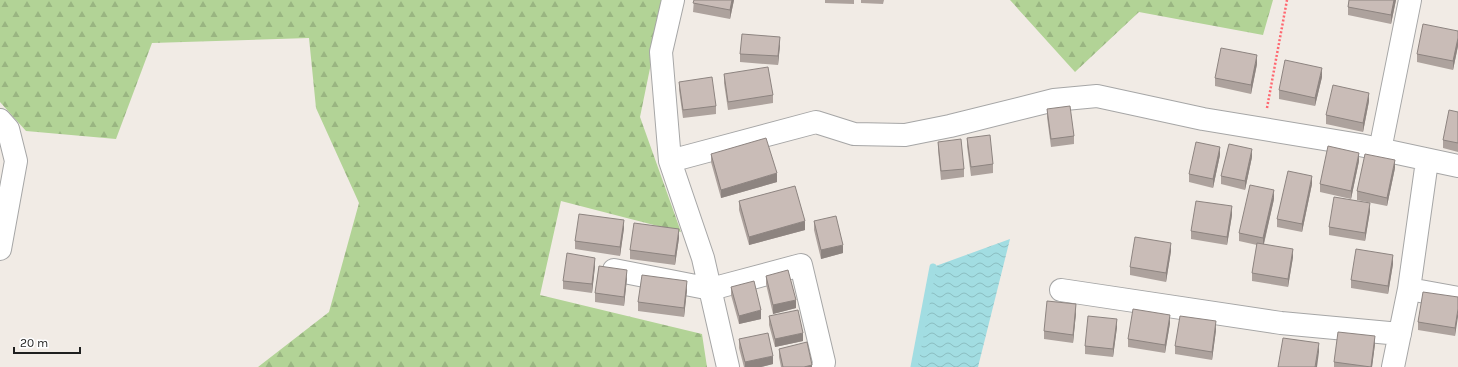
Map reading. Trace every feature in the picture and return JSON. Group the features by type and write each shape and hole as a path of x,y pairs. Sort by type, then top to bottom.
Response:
{"street":[{"path":"673,0 661,52 670,161 703,258 728,367"},
{"path":"1380,150 1410,0"},
{"path":"670,161 816,122 854,134 905,135 950,126 1054,100 1097,96 1203,119 1380,150 1427,161 1458,166"},
{"path":"0,120 8,129 16,161 0,249"},
{"path":"1393,367 1409,289 1427,161"},
{"path":"614,270 711,289 801,265 824,362 823,367"},
{"path":"1409,289 1458,298"},
{"path":"1061,290 1281,323 1400,334"}],"path":[{"path":"1263,129 1287,0"}],"green space":[{"path":"0,0 664,0 640,117 681,232 561,201 540,295 702,334 707,367 258,367 329,312 359,203 316,108 309,38 152,43 116,139 26,131 0,102"},
{"path":"1010,0 1273,0 1263,35 1139,12 1075,72"}],"water":[{"path":"1010,239 978,367 914,367 933,267"}],"building":[{"path":"694,0 732,0 730,10 693,3"},
{"path":"1349,0 1394,0 1391,15 1348,7"},
{"path":"1423,24 1458,31 1453,61 1417,54"},
{"path":"742,34 780,37 778,56 740,54"},
{"path":"1221,48 1257,55 1251,85 1215,78"},
{"path":"1285,60 1322,68 1315,98 1279,90"},
{"path":"768,67 773,95 728,102 724,74"},
{"path":"712,77 716,106 683,110 679,82"},
{"path":"1333,85 1369,93 1363,123 1326,115"},
{"path":"1070,106 1074,136 1051,139 1047,109"},
{"path":"1449,110 1458,112 1458,143 1443,140"},
{"path":"990,135 993,164 971,167 967,138"},
{"path":"766,138 777,173 721,190 711,154"},
{"path":"961,139 964,169 941,171 938,142"},
{"path":"1196,142 1220,147 1213,179 1189,174"},
{"path":"1229,144 1252,149 1245,181 1221,176"},
{"path":"1328,146 1359,153 1351,191 1320,184"},
{"path":"1365,154 1395,160 1387,198 1357,191"},
{"path":"1288,171 1312,176 1302,224 1277,219"},
{"path":"1250,185 1274,190 1263,238 1239,233"},
{"path":"795,186 805,221 749,237 739,201"},
{"path":"1334,197 1370,203 1365,233 1329,227"},
{"path":"1196,201 1232,206 1227,237 1191,231"},
{"path":"579,214 624,220 620,247 575,241"},
{"path":"836,216 843,245 821,250 814,221"},
{"path":"634,223 679,229 675,256 630,250"},
{"path":"1135,237 1171,243 1166,273 1130,267"},
{"path":"1257,243 1293,249 1288,279 1252,273"},
{"path":"1356,249 1393,255 1388,286 1351,280"},
{"path":"567,253 595,258 592,284 563,281"},
{"path":"599,266 627,270 624,297 595,293"},
{"path":"788,270 796,300 773,305 766,276"},
{"path":"642,275 687,281 684,308 638,302"},
{"path":"754,281 761,310 739,316 731,287"},
{"path":"1423,292 1458,297 1455,328 1418,322"},
{"path":"1047,301 1076,304 1073,335 1044,331"},
{"path":"1133,309 1170,315 1165,345 1128,339"},
{"path":"798,310 803,333 775,339 769,316"},
{"path":"1088,316 1117,319 1113,349 1085,346"},
{"path":"1180,316 1216,321 1212,352 1175,346"},
{"path":"1338,332 1375,336 1371,367 1334,362"},
{"path":"768,333 773,356 745,362 739,339"},
{"path":"1283,338 1319,343 1315,367 1278,367"},
{"path":"807,342 812,365 804,367 783,367 779,349"}],"waterway":[{"path":"914,367 933,267"}]}
